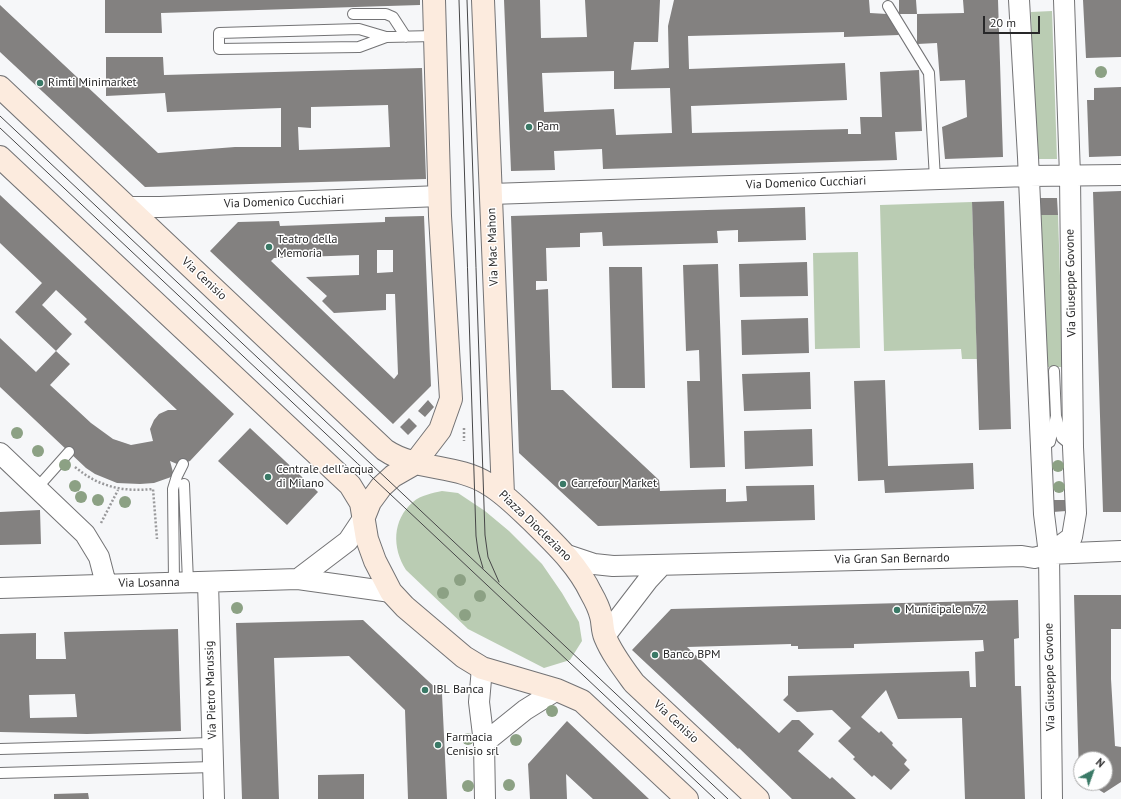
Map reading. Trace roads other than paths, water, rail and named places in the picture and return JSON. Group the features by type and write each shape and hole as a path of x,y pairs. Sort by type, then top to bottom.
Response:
{"main road":[{"path":"364,517 370,502 382,487 393,476 414,464 440,430 451,399 440,196 434,0"},
{"name":"Via Mac Mahon","path":"483,0 504,494"},
{"name":"Via Cenisio","path":"0,87 385,450 397,458 414,464"},
{"path":"0,156 350,485 361,503 367,539 375,562 391,592 405,607 464,657 482,668 556,690 582,701 687,799"},
{"name":"Piazza Diocleziano","path":"414,464 461,472 483,480 504,494 567,555 581,574 601,615 605,636"},
{"name":"Via Cenisio","path":"605,636 618,662 634,683 758,799"}],"street":[{"name":"Via Giuseppe Govone","path":"1019,0 1029,176 1044,514 1049,554 1052,799"},
{"name":"Via Giuseppe Govone","path":"1049,554 1072,537 1076,513 1073,447 1070,176 1064,0"},
{"name":"Via Domenico Cucchiari","path":"491,194 1029,176 1121,175"},
{"name":"Via Domenico Cucchiari","path":"128,207 440,196"},
{"path":"0,453 85,534 99,557 106,584"},
{"path":"298,579 348,541 364,517"},
{"name":"Via Gran San Bernardo","path":"567,555 594,564 607,566 1022,556 1034,558 1049,554 1121,551"},
{"path":"605,636 639,591 662,565"},
{"name":"Via Losanna","path":"0,588 298,579 391,592"},
{"name":"Via Pietro Marussig","path":"208,582 214,799"},
{"path":"482,668 479,702 484,743 485,799"},
{"path":"484,743 524,710 556,690"}],"lane":[{"path":"888,6 929,73 935,179"},
{"path":"353,14 386,14 393,17 406,37"},
{"path":"386,37 359,47 220,49 220,33 359,29 386,37 436,36"},
{"path":"1054,371 1056,416 1062,438 1073,447"},
{"path":"1041,447 1050,442 1056,416"},
{"path":"37,488 67,455"},
{"path":"181,582 173,489 176,476 184,464"},
{"path":"181,582 184,484"},
{"path":"0,749 212,743"},
{"path":"0,773 213,767"}],"tram line":[{"path":"459,0 476,536 478,551 483,568"},
{"path":"467,0 485,535 488,557 499,582"},
{"path":"0,116 728,799"},
{"path":"0,128 715,799"}],"place":[{"name":"Rimti Minimarket","path":"40,83"},
{"name":"Pam","path":"529,127"},
{"name":"Teatro della Memoria","path":"269,247"},
{"name":"Centrale dell'acqua di Milano","path":"268,477"},
{"name":"Carrefour Market","path":"563,484"},
{"name":"Municipale n.72","path":"897,610"},
{"name":"Banco BPM","path":"655,655"},
{"name":"IBL Banca","path":"425,690"},
{"name":"Farmacia Cenisio srl","path":"438,745"}]}
